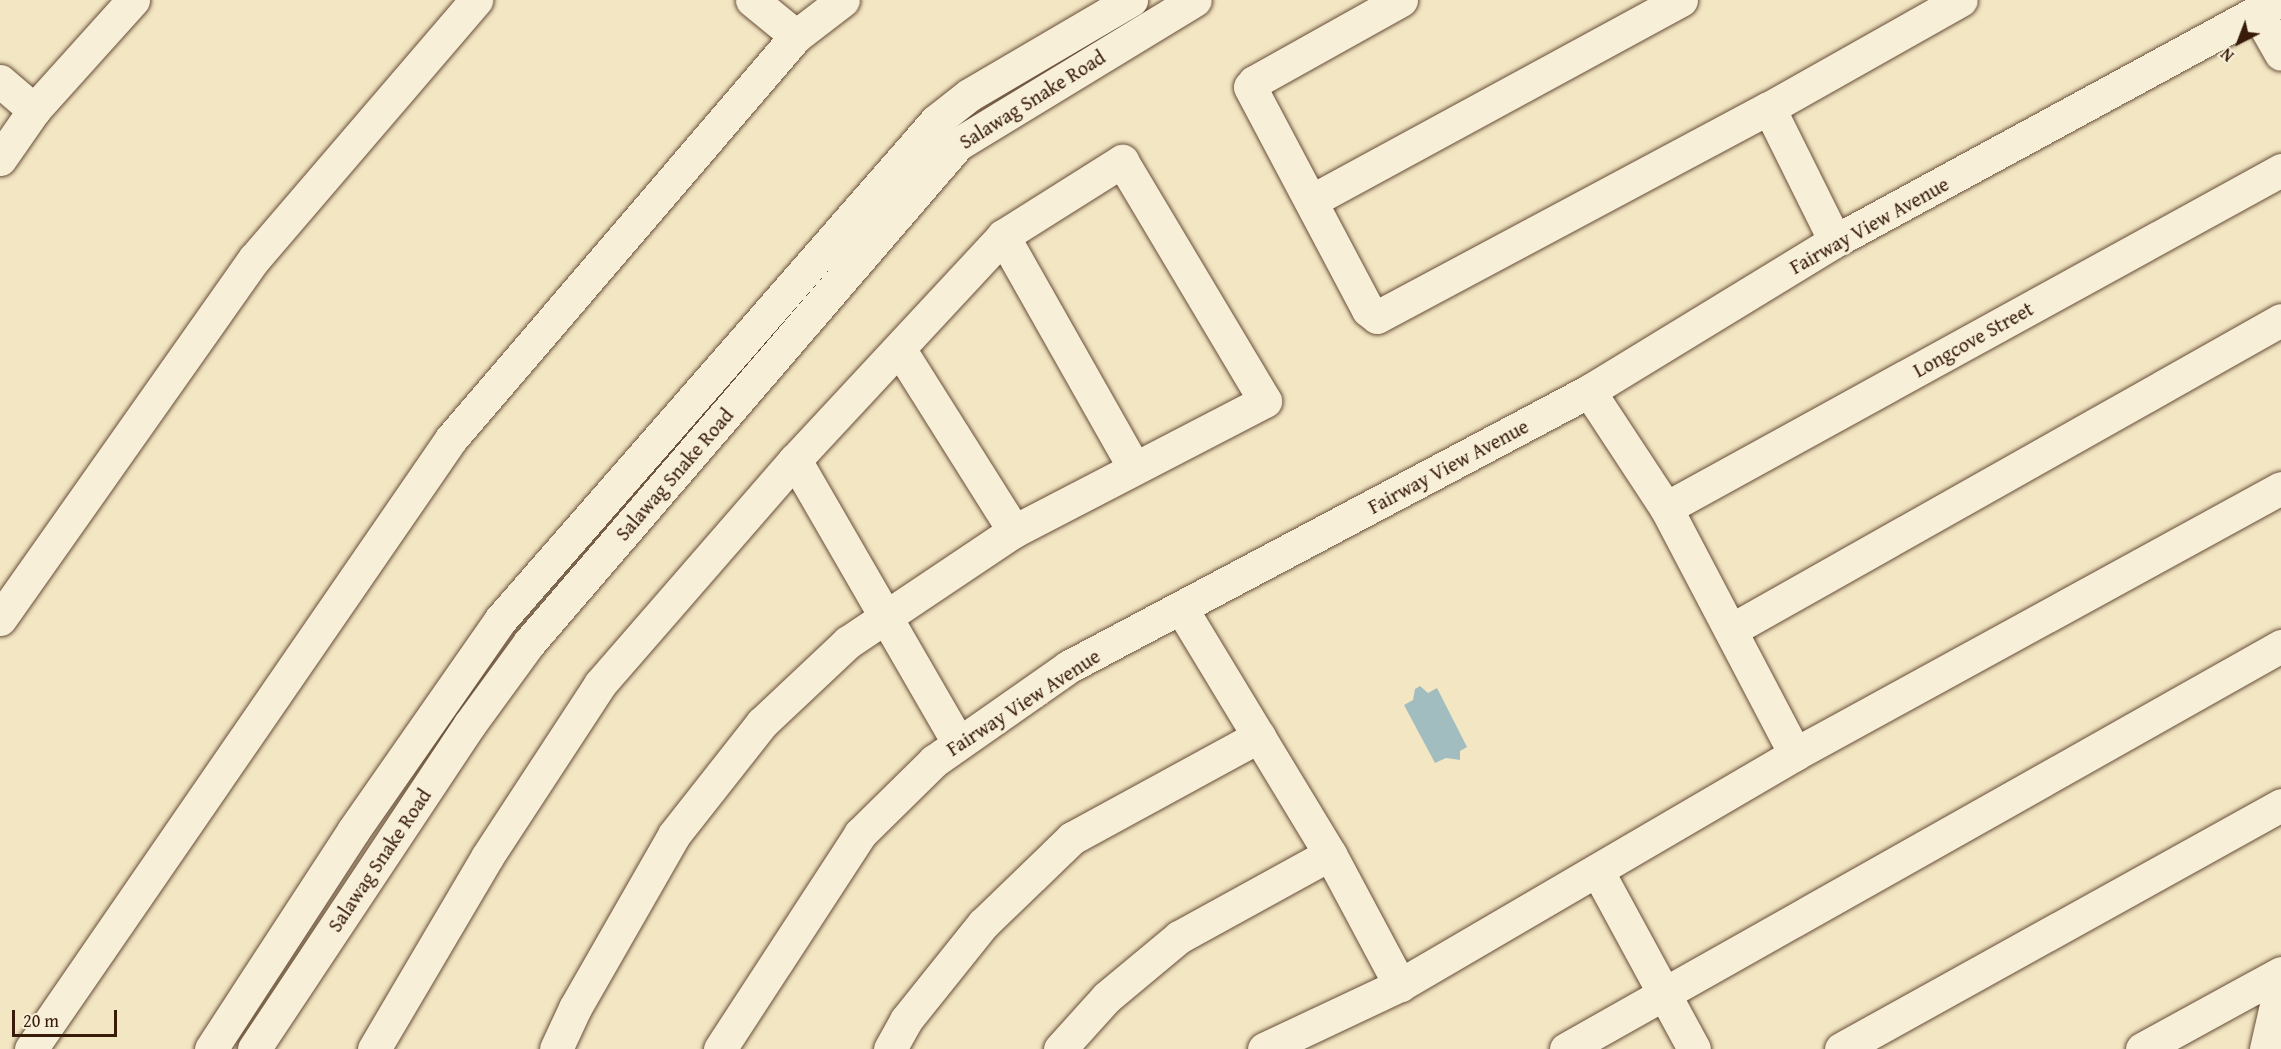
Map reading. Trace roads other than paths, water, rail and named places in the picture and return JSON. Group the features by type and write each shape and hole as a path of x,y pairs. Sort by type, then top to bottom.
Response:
{"street":[{"path":"0,159 34,110 133,0"},
{"path":"0,619 255,258 476,0"},
{"path":"753,0 796,36"},
{"path":"31,1049 452,439 796,36 843,0"},
{"name":"Salawag Snake Road","path":"211,1049 353,831 501,619 936,121 969,96 1131,0"},
{"name":"Salawag Snake Road","path":"254,1049 470,724 530,643 958,144 1195,0"},
{"path":"1401,0 1254,82 1250,87 1368,310 1377,317 1769,108 1961,0"},
{"path":"1311,201 1681,0"},
{"path":"2268,6 2281,54"},
{"name":"Fairway View Avenue","path":"720,1049 860,834 958,742 1068,668 1589,391 1835,241 2268,6"},
{"path":"0,81 34,110"},
{"path":"1769,108 1835,241"},
{"path":"374,1049 487,857 600,684 795,459 900,350 1003,236 1122,161 1265,401 1014,531 848,642 762,723 674,835 575,1008 556,1049"},
{"name":"Longcove Street","path":"1666,508 2281,170"},
{"path":"1003,236 1134,468"},
{"path":"1731,630 2281,320"},
{"path":"900,350 1014,531"},
{"path":"719,369 745,391"},
{"path":"1589,391 1666,508 1795,754"},
{"path":"795,459 958,742"},
{"path":"1264,1049 1400,985 1598,872 1795,754 2281,488"},
{"path":"1181,608 1330,854 1400,985"},
{"path":"1566,1049 2281,646"},
{"path":"890,1049 906,1020 982,924 1072,838 1259,736"},
{"path":"1841,1049 2281,805"},
{"path":"1060,1049 1107,997 1179,937 1330,854"},
{"path":"1598,872 1694,1049"},
{"path":"2142,1049 2281,973"},
{"path":"2266,1049 2281,983"}],"water":[{"path":"1420,686 1428,693 1437,688 1467,747 1460,751 1460,760 1446,758 1435,763 1404,705 1413,700 1415,689"}]}
